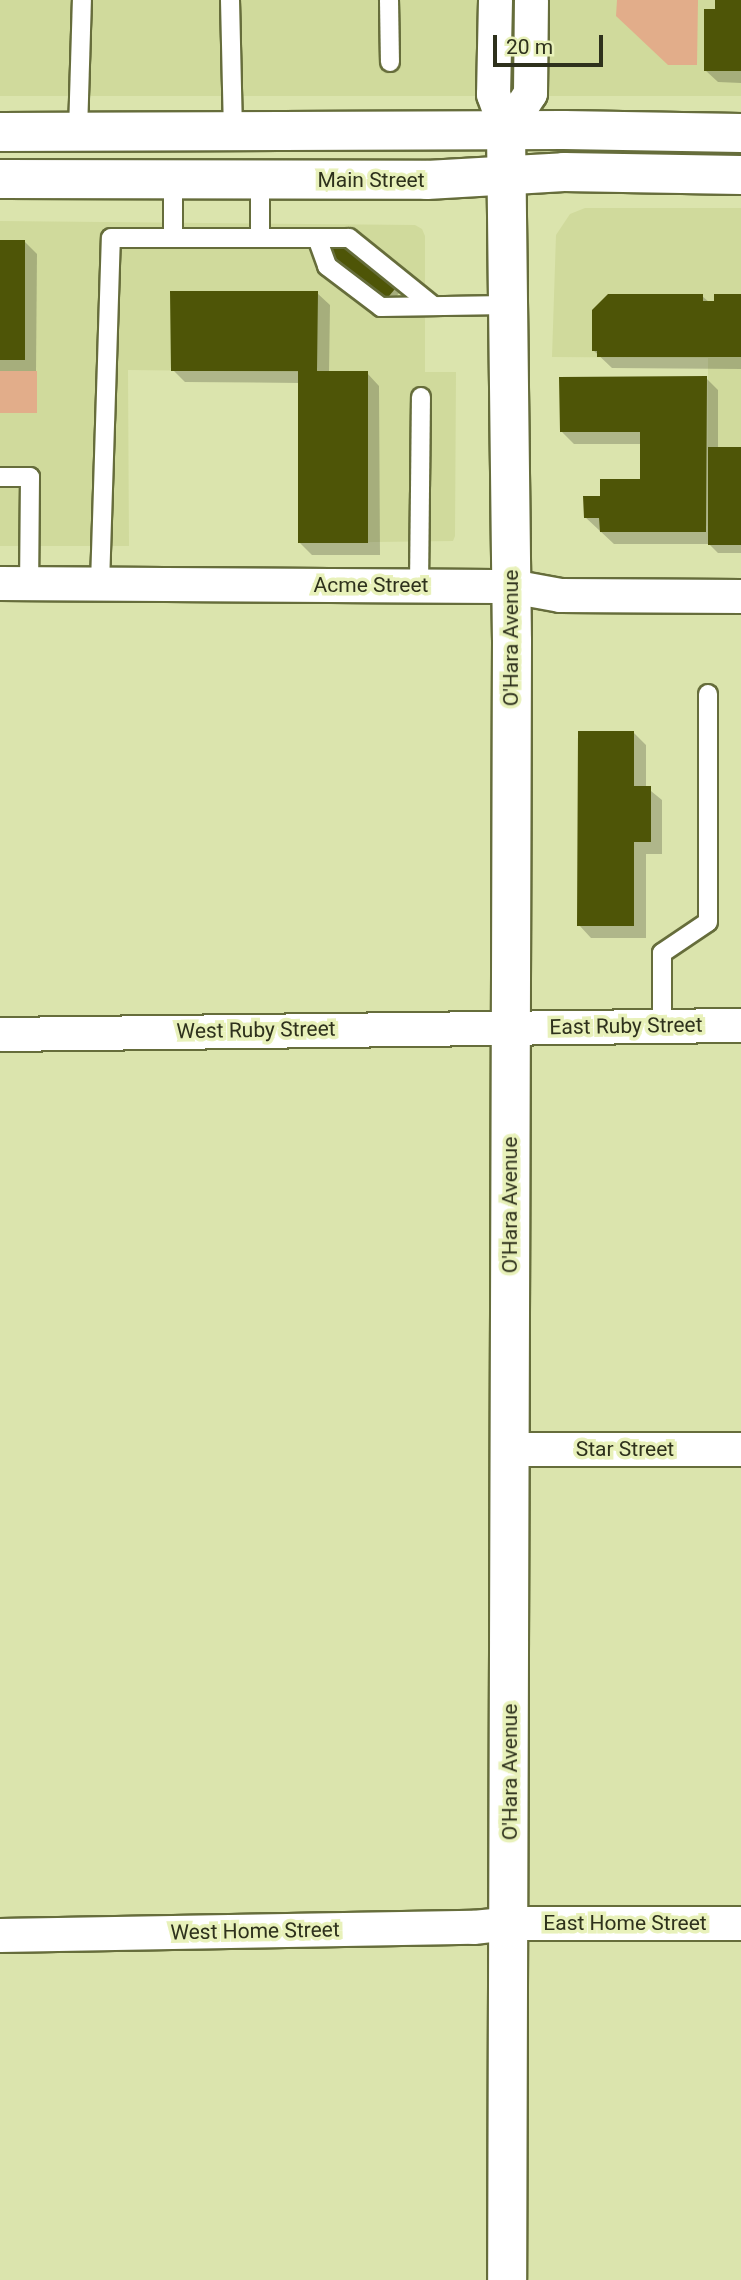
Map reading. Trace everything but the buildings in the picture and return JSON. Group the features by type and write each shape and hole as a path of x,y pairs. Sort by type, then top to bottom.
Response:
{"main road":[{"path":"0,132 506,130 741,133"},
{"name":"O'Hara Avenue","path":"506,130 511,586 507,2280"},
{"name":"Main Street","path":"0,179 427,180 564,172 741,175"}],"street":[{"path":"495,0 493,94 506,130"},
{"path":"506,130 530,93 531,0"},
{"name":"Acme Street","path":"15,583 511,586 560,595 741,596"},
{"name":"East Ruby Street","path":"511,1027 741,1025"},
{"name":"West Ruby Street","path":"0,1034 511,1027"},
{"name":"Star Street","path":"510,1449 741,1449"},
{"name":"East Home Street","path":"509,1923 741,1923"},
{"name":"West Home Street","path":"0,1935 472,1927 509,1923"}],"lane":[{"path":"78,132 82,0"},
{"path":"230,0 233,131"},
{"path":"389,0 390,62"},
{"path":"173,180 173,238"},
{"path":"260,180 260,238"},
{"path":"100,584 111,238 349,238 432,305"},
{"path":"317,238 327,265 381,307 507,305"},
{"path":"419,585 421,397"},
{"path":"0,477 30,477 15,583"},
{"path":"662,1025 662,953 708,922 708,694"}],"shaded area":[{"path":"0,0 741,0 741,96 0,96"},
{"path":"617,0 698,0 697,65 668,65 616,16"},
{"path":"585,208 741,208 741,545 708,545 708,358 552,357 556,235 570,214"},
{"path":"0,221 415,225 422,229 425,236 425,372 456,372 453,541 298,543 298,372 128,370 129,546 0,546"},
{"path":"0,371 37,371 37,413 0,413"}]}
